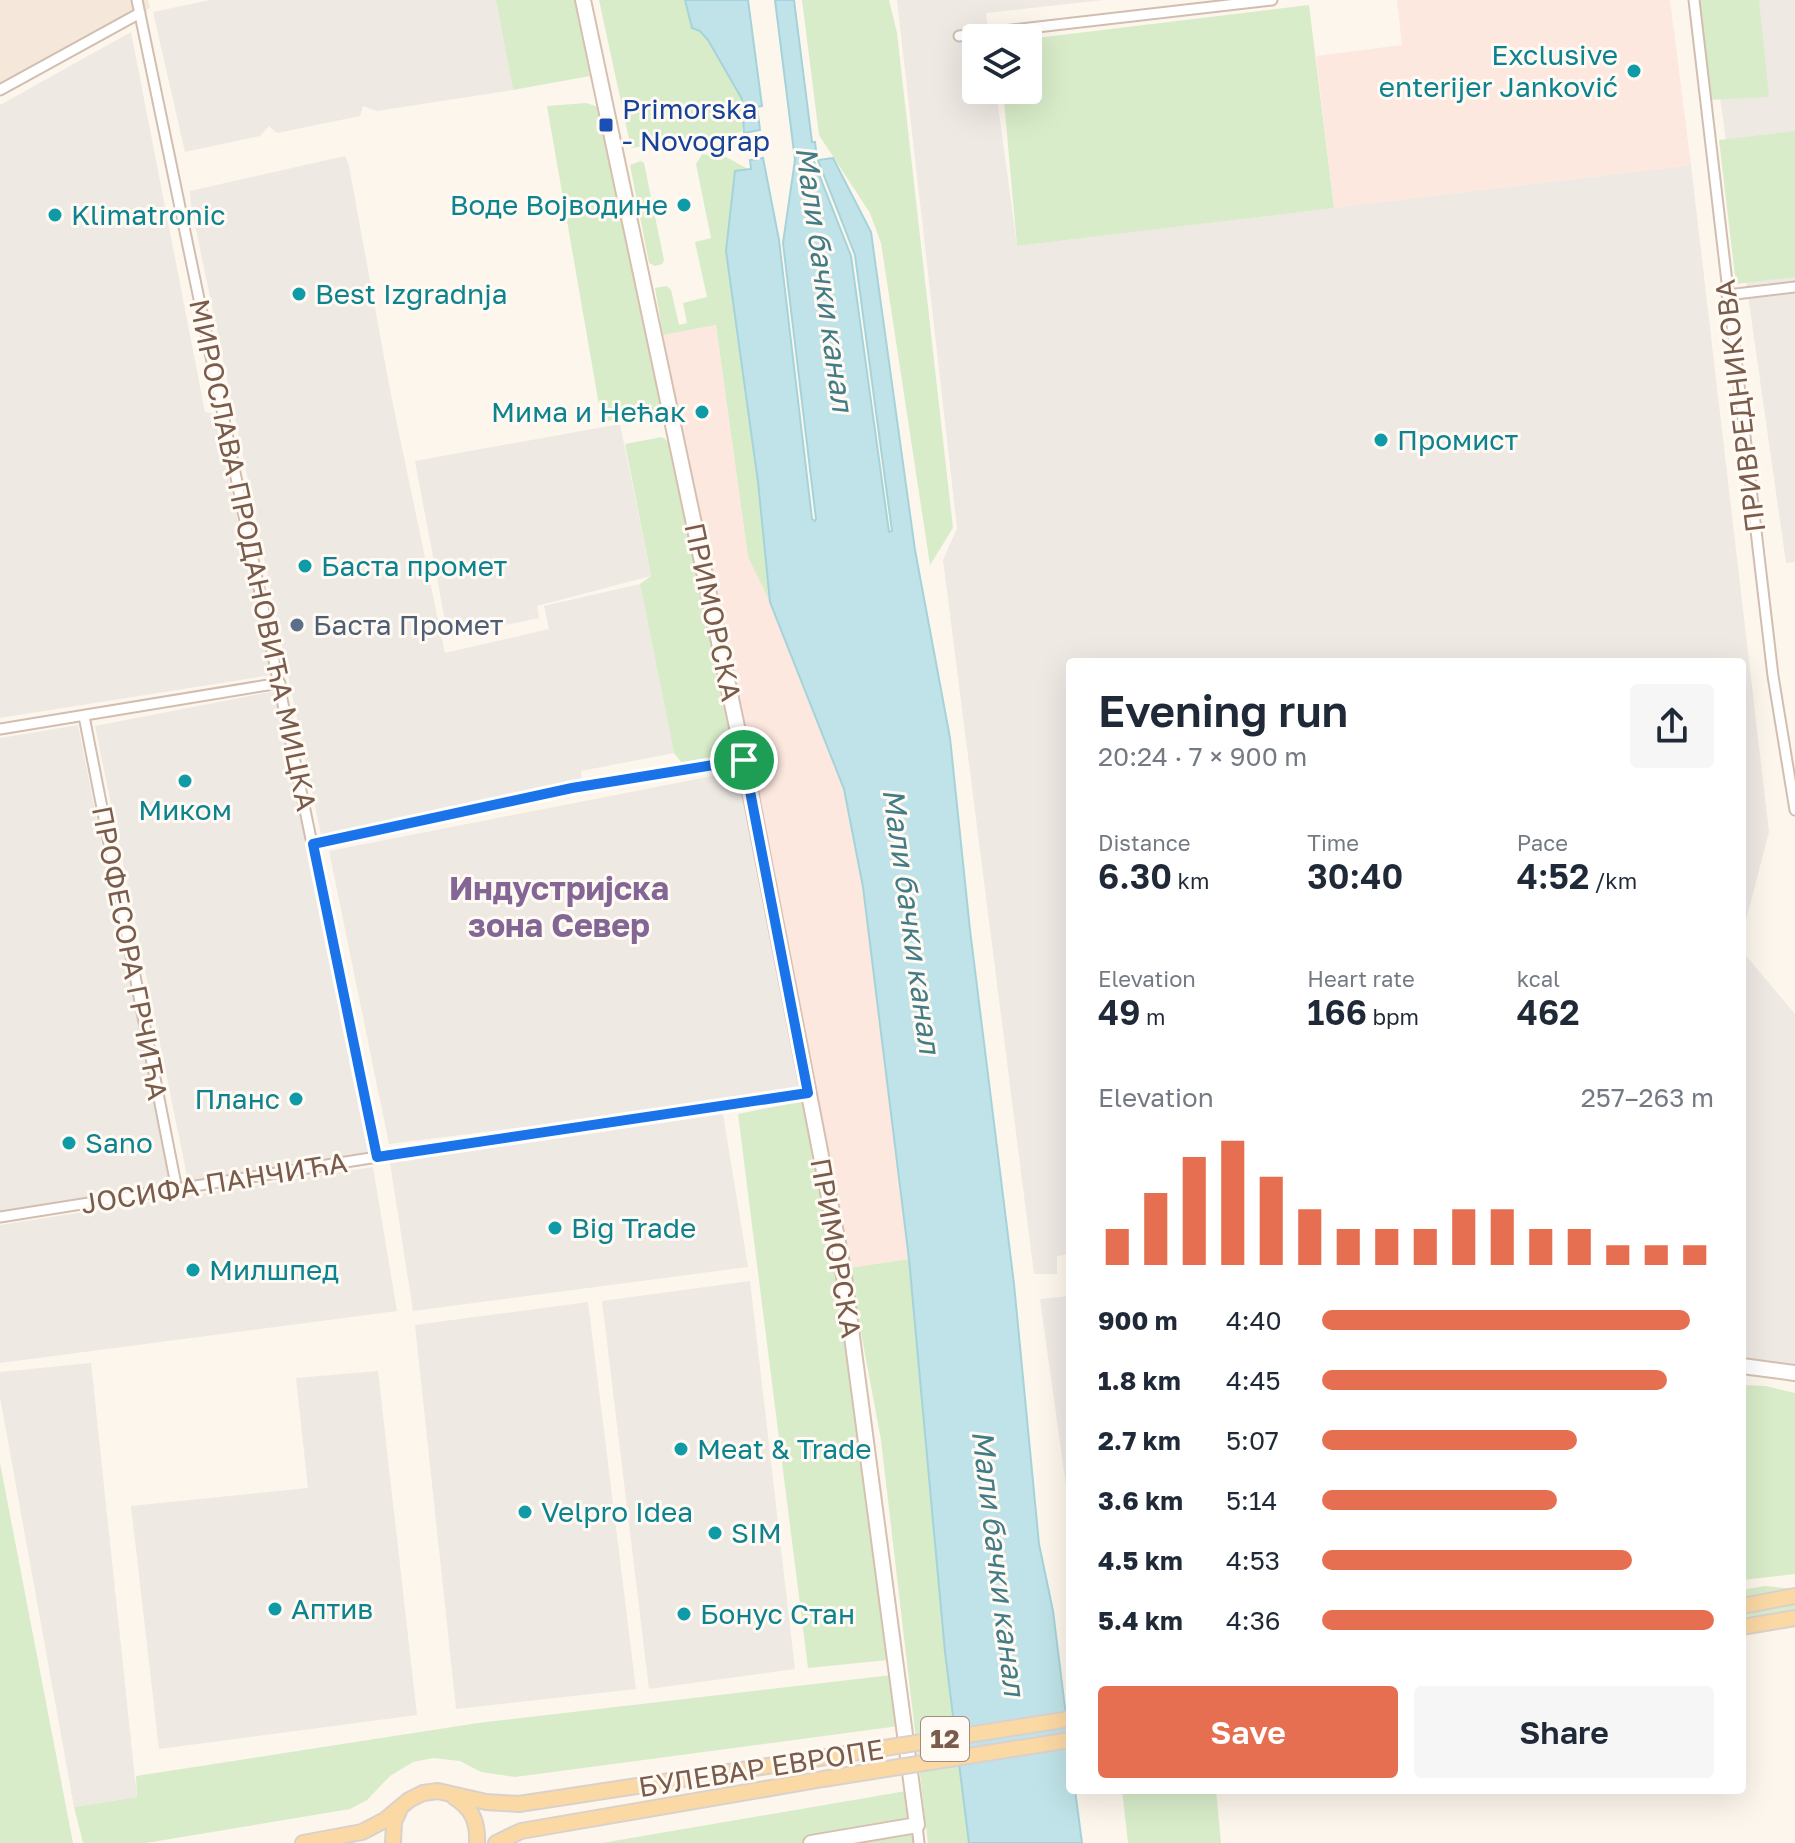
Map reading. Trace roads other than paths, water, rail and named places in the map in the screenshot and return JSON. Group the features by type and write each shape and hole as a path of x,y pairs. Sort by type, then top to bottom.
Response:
{"main road":[{"path":"1746,1605 1795,1596"},
{"path":"1746,1626 1795,1618"},
{"name":"БУЛЕВАР ЕВРОПЕ","path":"303,1843 362,1832 423,1793 438,1791 486,1802 519,1804 1066,1720"},
{"name":"БУЛЕВАР ЕВРОПЕ","path":"496,1843 521,1831 1066,1741"},
{"path":"452,1795 464,1803 473,1815 478,1829 477,1843"},
{"path":"393,1843 394,1822 399,1810"}],"street":[{"name":"МИРОСЛАВА ПРОДАНОВИЋА МИЦКА","path":"137,0 377,1157"},
{"name":"ПРИМОРСКА","path":"583,0 744,760 843,1269 919,1843"},
{"path":"959,36 1272,0"},
{"name":"ПРИВРЕДНИКОВА","path":"1694,0 1773,676 1795,810"},
{"path":"0,90 140,13"},
{"path":"1727,295 1795,287"},
{"path":"0,729 280,683"},
{"name":"ПРОФЕСОРА ГРЧИЋА","path":"84,716 177,1190"},
{"path":"313,844 572,788 744,760"},
{"name":"ЈОСИФА ПАНЧИЋА","path":"0,1217 808,1093"},
{"path":"1746,1367 1795,1373"},
{"path":"811,1843 917,1825"}],"water":[{"path":"685,0 748,0 762,106 757,107 760,130 744,133 742,99 708,40 692,28"},
{"name":"Мали бачки канал","path":"775,0 794,0 812,142 815,142 817,158 813,159 851,256 889,532 892,531 855,255 818,160 833,158 871,232 915,550 950,738 970,930 1014,1284 1039,1544 1053,1611 1066,1716 1066,1794 1076,1794 1082,1843 969,1843 945,1652 909,1259 863,887 844,789 770,602 758,482 726,251 735,171 751,169 750,160 763,158 779,240 812,519 815,521 783,243 795,160"}],"place":[{"name":"Exclusive enterijer Janković","path":"1634,71"},
{"name":"Primorska - Novograp","path":"606,125"},
{"name":"Воде Војводине","path":"684,205"},
{"name":"Klimatronic","path":"55,215"},
{"name":"Best Izgradnja","path":"299,294"},
{"name":"Мима и Нећак","path":"702,412"},
{"name":"Промист","path":"1381,440"},
{"name":"Баста промет","path":"305,566"},
{"name":"Баста Промет","path":"297,625"},
{"name":"Миком","path":"185,781"},
{"name":"Планс","path":"296,1099"},
{"name":"Sano","path":"69,1143"},
{"name":"Big Trade","path":"555,1228"},
{"name":"Милшпед","path":"193,1270"},
{"name":"Meat & Trade","path":"681,1449"},
{"name":"Velpro Idea","path":"525,1512"},
{"name":"SIM","path":"715,1533"},
{"name":"Аптив","path":"275,1609"},
{"name":"Бонус Стан","path":"684,1614"}],"district":[{"name":"Индустријска зона Север","path":"559,908"}]}
